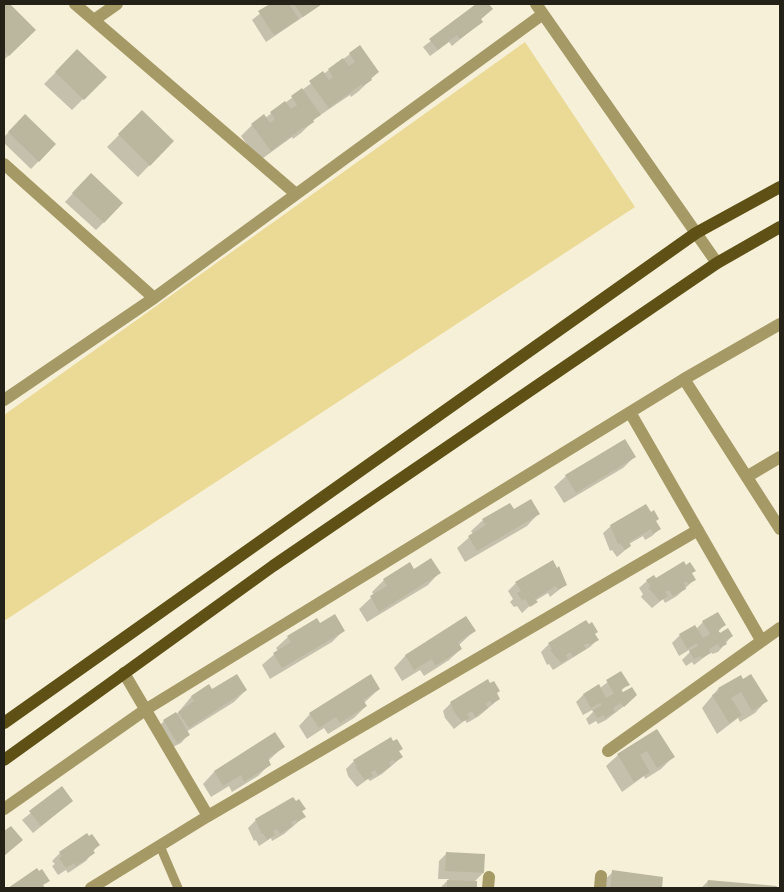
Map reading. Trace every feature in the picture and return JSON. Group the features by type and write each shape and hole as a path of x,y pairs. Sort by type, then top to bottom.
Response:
{"main road":[{"path":"4,723 696,233 780,187"},
{"path":"4,760 273,566 717,263 780,227"}],"street":[{"path":"75,4 296,194"},
{"path":"94,20 117,4"},
{"path":"4,400 154,298 296,194 539,9 717,263"},
{"path":"4,164 154,298"},
{"path":"4,809 145,710 631,414 684,379 780,324"},
{"path":"684,379 748,476 780,529"},
{"path":"631,414 761,640"},
{"path":"748,476 780,457"},
{"path":"91,888 208,816 698,530"},
{"path":"608,751 780,628"},
{"path":"124,673 208,816"}],"lane":[{"path":"160,846 178,888"}],"shaded area":[{"path":"525,42 635,207 4,621 4,415"}],"building":[{"path":"4,4 10,4 36,30 9,56 4,51"},
{"path":"270,4 289,4 299,19 274,35 258,11"},
{"path":"294,4 322,4 303,17"},
{"path":"476,4 489,4 493,9 481,19 483,22 460,39 457,35 438,50 429,39"},
{"path":"360,45 379,72 371,78 372,80 363,86 362,84 329,108 309,81 323,71 329,80 333,77 328,69 343,58 349,66 355,62 349,53"},
{"path":"77,49 107,77 84,100 55,72"},
{"path":"302,88 321,115 313,120 314,122 271,151 251,124 264,114 270,123 275,119 270,112 285,101 291,109 297,105 291,96"},
{"path":"142,110 174,141 150,166 118,134"},
{"path":"25,114 56,144 39,162 8,132"},
{"path":"91,173 123,203 104,223 72,193"},
{"path":"625,439 636,457 576,493 565,475"},
{"path":"531,499 540,514 477,551 468,536 486,525 482,519 510,503 514,509"},
{"path":"646,504 651,512 654,510 659,519 656,521 661,529 653,534 651,529 629,542 631,546 625,550 620,543 618,544 610,525"},
{"path":"431,558 441,573 379,612 370,596 387,586 383,579 410,562 414,569"},
{"path":"553,560 557,568 559,566 567,585 558,590 556,586 535,599 538,602 530,607 525,599 522,601 517,593 521,591 515,582"},
{"path":"684,561 686,565 690,562 696,571 692,573 696,580 688,584 686,581 684,583 686,589 673,596 669,590 665,592 668,596 660,601 648,588 650,586 646,580 654,575 656,578"},
{"path":"718,612 726,625 718,630 720,633 728,628 733,636 725,641 727,644 720,648 718,644 709,649 711,653 702,658 700,656 694,659 689,651 698,646 697,643 687,649 679,634 695,625 703,638 710,634 702,621"},
{"path":"335,614 345,631 282,668 273,653 291,642 287,636 317,618 320,623"},
{"path":"466,616 476,631 458,642 462,649 435,666 432,659 414,670 405,655"},
{"path":"586,620 589,624 592,622 598,632 595,634 599,640 590,645 588,643 584,645 586,649 573,657 570,652 566,655 568,659 561,663 550,650 552,649 548,643"},
{"path":"621,671 630,685 621,689 623,692 632,687 637,695 624,707 621,703 613,708 615,712 605,718 604,715 597,718 593,710 602,705 600,703 591,708 583,694 599,684 606,698 614,694 606,680"},
{"path":"237,674 247,690 189,728 178,712 194,701 191,696 209,684 212,689"},
{"path":"371,674 380,689 363,700 367,706 340,723 336,717 319,728 309,713"},
{"path":"751,674 768,701 752,711 741,692 731,698 742,715 729,723 712,695 719,691 718,688 741,675 743,679"},
{"path":"488,679 490,683 494,681 500,691 497,693 500,699 492,704 490,701 486,704 488,708 475,717 472,711 467,714 470,718 462,722 452,709 450,702"},
{"path":"176,712 190,735 177,743 163,720"},
{"path":"657,729 675,757 657,768 647,751 640,755 650,772 634,782 617,754"},
{"path":"275,732 285,747 268,758 271,765 244,782 241,775 223,786 214,771"},
{"path":"391,737 393,741 397,739 403,749 399,751 403,757 395,762 393,760 389,762 391,766 378,775 375,770 371,772 373,776 365,780 355,767 357,766 353,760"},
{"path":"62,786 73,801 41,826 29,811"},
{"path":"293,797 296,801 299,799 306,809 302,811 306,817 297,822 296,820 291,822 293,826 280,834 277,829 273,831 275,835 267,840 263,833 262,835 255,819"},
{"path":"11,826 23,840 4,856 4,831"},
{"path":"87,833 89,836 92,834 100,845 93,850 95,853 76,866 74,863 66,868 59,858 62,856 59,852"},
{"path":"446,852 485,854 484,873 445,871"},
{"path":"37,868 39,871 42,869 50,881 43,885 45,888 8,888"},
{"path":"612,870 663,877 662,888 610,888"},
{"path":"447,880 477,881 477,888 447,888"},
{"path":"708,880 777,886 776,888 707,888"}]}
